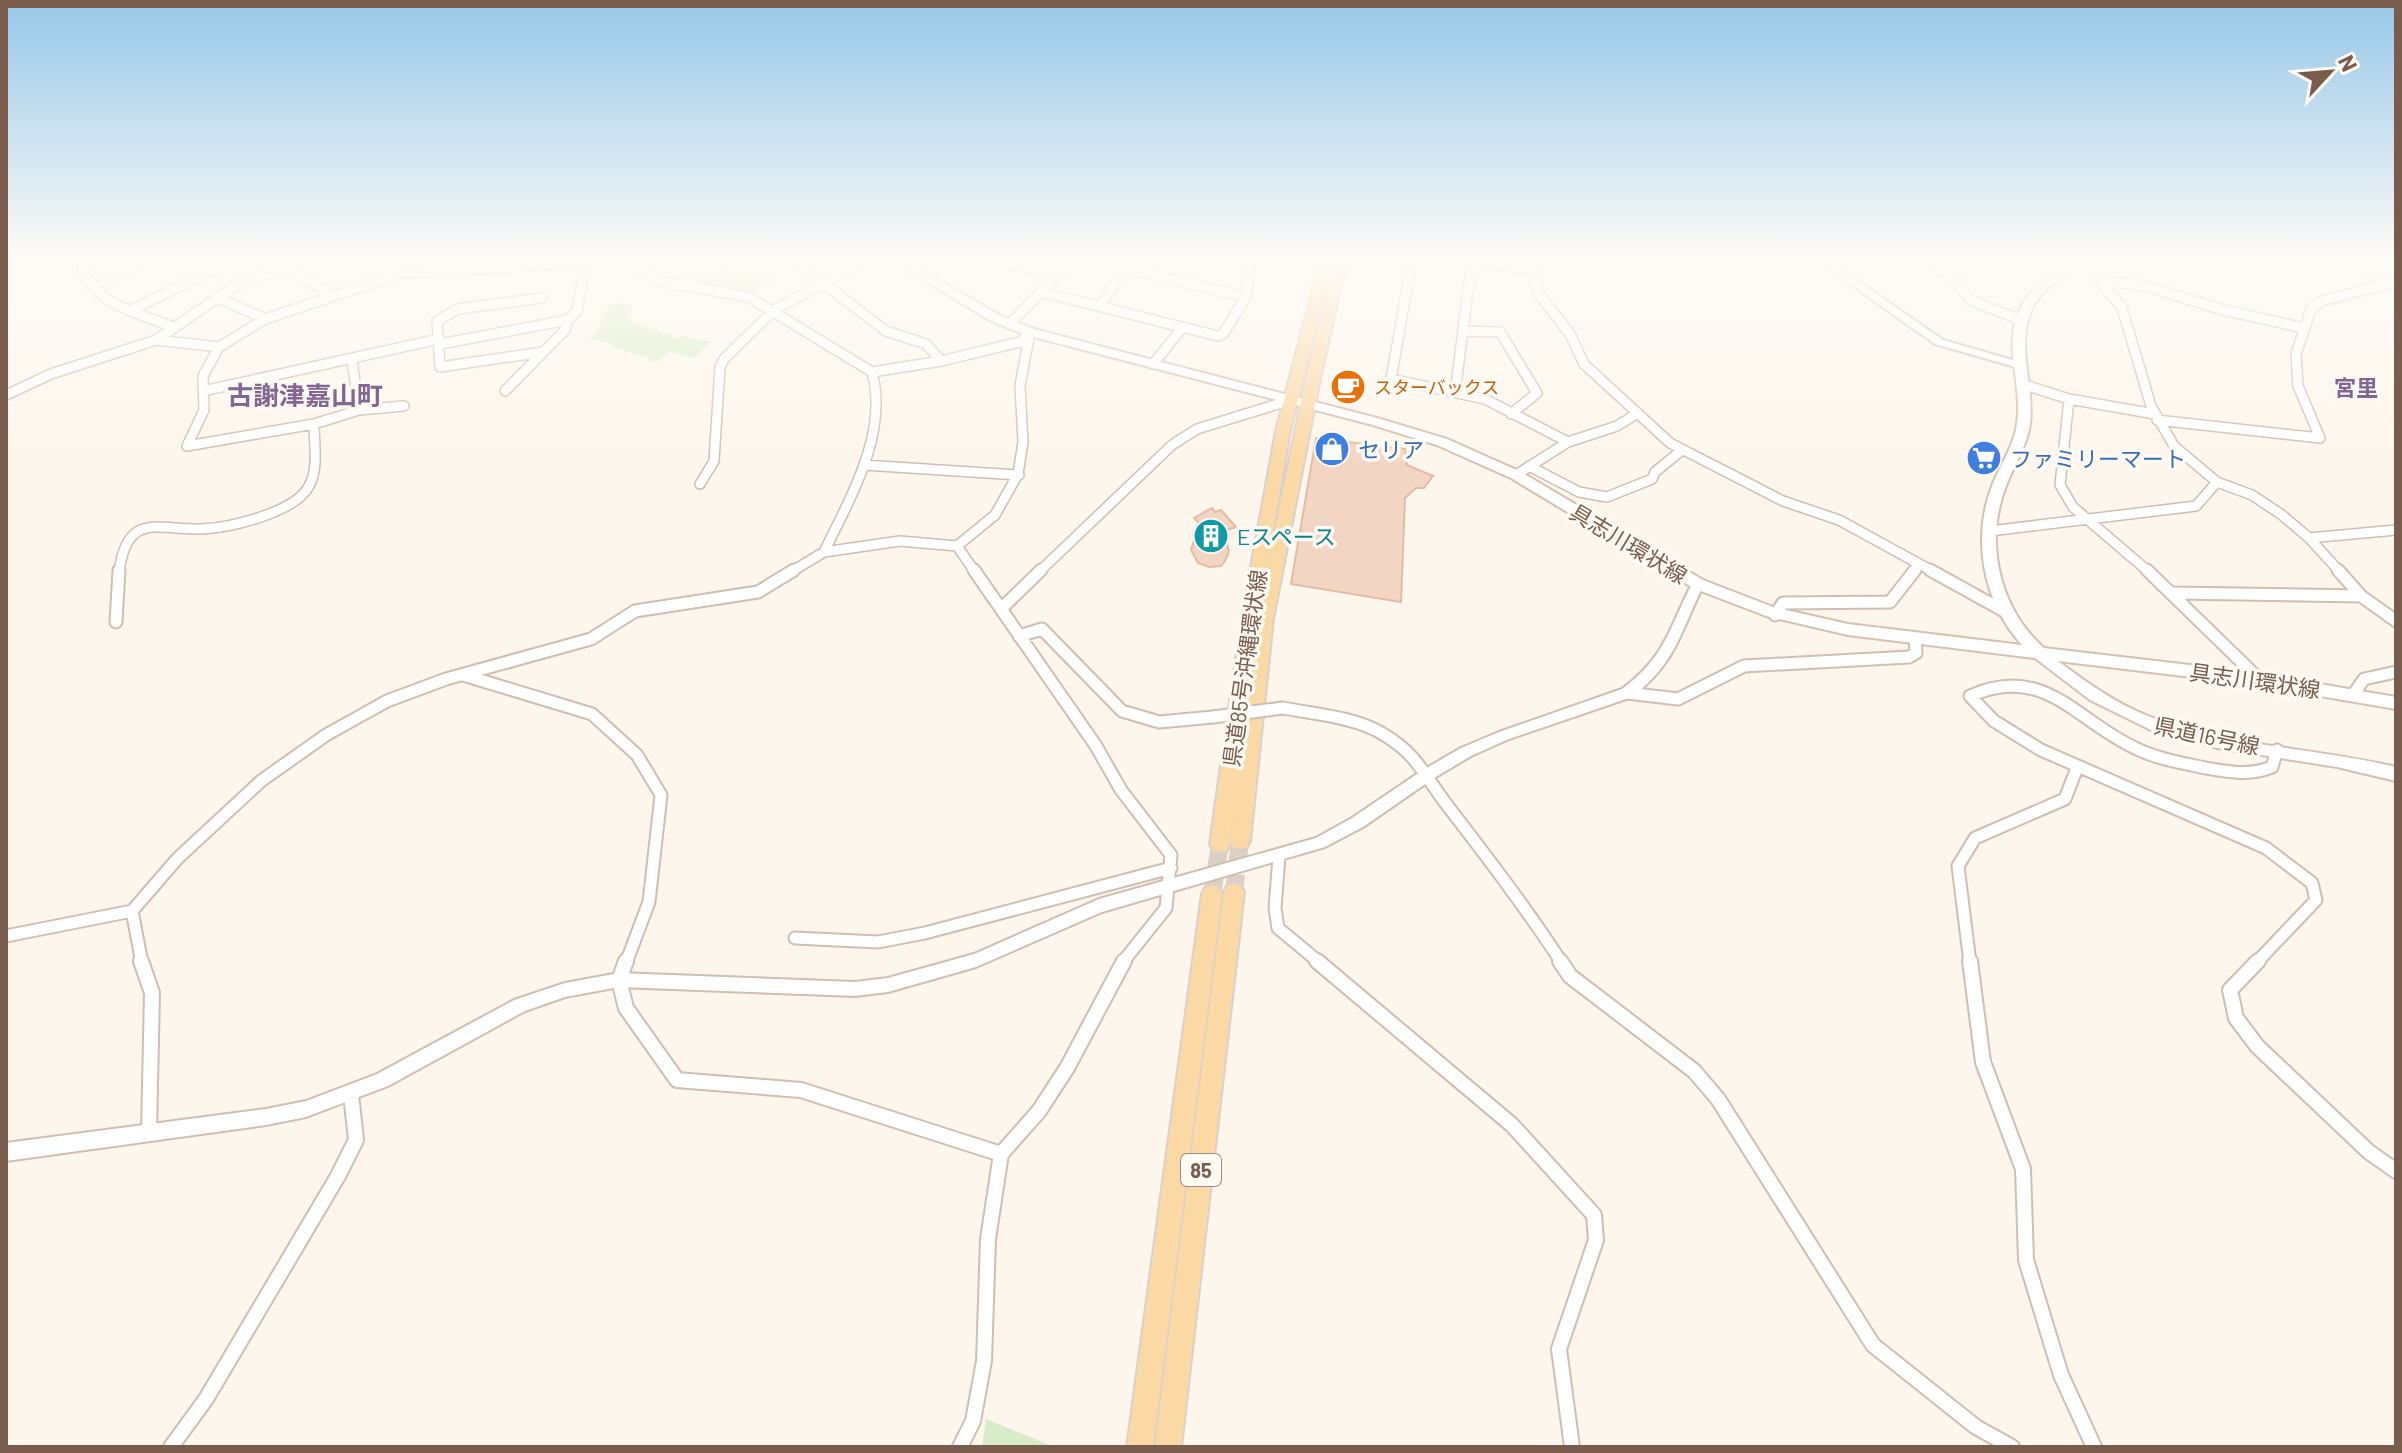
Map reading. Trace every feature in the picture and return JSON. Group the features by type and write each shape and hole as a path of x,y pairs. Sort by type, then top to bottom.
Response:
{"main road":[{"name":"具志川環状線","path":"1020,328 1442,442 1516,475 1698,584 1775,615 1827,627 2260,680 2396,703"},
{"name":"県道85号沖縄環状線","path":"1220,844 1250,616 1291,400 1310,328"},
{"name":"県道85号沖縄環状線","path":"1240,841 1265,619 1325,328"},
{"name":"県道16号線","path":"2021,328 2019,365 2024,419 2021,439 1997,487 1990,531 1993,576 2004,611 2042,653 2096,697 2155,726 2396,774"},
{"name":"85","path":"1140,1447 1223,893 1168,1447"}],"street":[{"path":"6,395 51,374 156,340 173,328"},
{"path":"251,328 219,347 203,376 204,410 187,446 314,424 359,410 404,406"},
{"path":"438,328 440,367 543,352"},
{"path":"203,391 440,341 520,328"},
{"path":"505,391 566,328"},
{"path":"700,484 714,461 720,367 724,359 756,328"},
{"path":"802,328 872,372 878,383 879,399 864,465 824,552"},
{"path":"882,328 926,344 941,361"},
{"path":"1153,364 1182,328"},
{"path":"1188,328 1223,334 1227,328"},
{"path":"1400,328 1391,379 1485,399 1568,442"},
{"path":"1455,393 1463,328"},
{"path":"1565,328 1584,364 1682,450 1783,501 1839,520 2004,611"},
{"path":"1919,328 1939,342 2019,365"},
{"path":"2128,328 2156,417 2174,446 2217,482 2252,495 2309,538 2361,596 2396,621"},
{"path":"2022,384 2069,399 2156,417 2320,438 2298,386 2296,354 2304,328"},
{"path":"1463,331 1500,332 1537,393 1511,414"},
{"path":"872,372 941,361 1020,342 1030,332"},
{"path":"6,936 132,911 178,858 261,781 326,735 387,701 463,675 591,639 635,611 758,592 824,552 900,541 957,546 972,537 1008,500 1019,475 1023,440 1019,406 1023,361 1030,332"},
{"path":"156,340 219,347"},
{"path":"352,360 359,410"},
{"path":"2069,399 2060,485 2073,507 2173,593 2260,680"},
{"path":"1001,609 1172,445 1197,429 1291,400"},
{"path":"1516,475 1568,442 1617,426 1638,413"},
{"path":"116,622 121,558 130,537 143,527 201,529 278,511 293,504 307,492 312,482 314,424"},
{"path":"1529,466 1579,492 1607,497 1652,479 1655,472 1682,450"},
{"path":"864,465 1019,475"},
{"path":"1990,531 2196,506 2217,482"},
{"path":"2309,538 2396,530"},
{"path":"957,546 1096,746 1121,790 1171,855 1166,908 1118,968 1067,1068 1039,1111 1001,1154 988,1239 984,1361 973,1421 960,1447"},
{"path":"1775,615 1783,603 1890,602 1907,584 1918,565"},
{"path":"6,1152 306,1109 382,1080 520,1005 565,990 619,980 855,989 888,985 976,960 1099,906 1279,857 1344,832 1426,775 1467,751 1627,693 1640,684 1673,645 1698,584"},
{"path":"2173,593 2361,596"},
{"path":"1019,636 1042,629 1122,711 1159,722 1283,708 1349,721 1381,732 1415,756 1515,892 1570,976 1694,1071 1718,1099 1873,1345 1976,1427 2012,1447"},
{"path":"1627,693 1678,699 1744,666 1909,657 1916,653 1915,638"},
{"path":"2353,695 2355,685 2361,679 2396,672"},
{"path":"463,675 592,714 637,755 661,795 649,902 619,980 626,1008 677,1080 801,1090 1001,1154"},
{"path":"2277,750 2272,767 2255,773 2191,765 2136,749 2046,692 2020,683 1986,686 1970,696 1994,721 2077,768 2266,848 2312,883 2316,900 2230,990 2236,1018 2257,1046 2369,1152 2396,1171"},
{"path":"2077,768 2065,799 1975,838 1958,866 1983,1062 2023,1169 2026,1260 2061,1375 2094,1447"},
{"path":"1279,857 1273,906 1278,928 1512,1125 1594,1215 1596,1240 1559,1349 1572,1447"},
{"path":"795,938 878,942 925,933 1171,868"},
{"path":"132,911 140,957 152,993 149,1133"},
{"path":"171,1447 206,1399 338,1176 356,1140 351,1094"}],"green space":[{"path":"598,328 657,328 663,335 667,333 677,339 682,336 711,342 694,358 669,351 660,360 652,362 649,358 613,347 612,344 590,339"},
{"path":"986,1419 1054,1447 982,1447"}],"building":[{"path":"1316,438 1405,449 1407,465 1433,476 1424,488 1416,488 1405,498 1401,602 1291,584"},
{"name":"Eスペース","path":"1212,508 1215,512 1221,510 1236,527 1224,531 1229,552 1225,561 1221,566 1209,567 1198,563 1191,550 1200,524 1194,518"}],"tunnel":[{"path":"1234,892 1240,841"},
{"path":"1212,894 1220,844"}],"place":[{"name":"スターバックス","path":"1348,387"},
{"name":"セリア","path":"1332,449"},
{"name":"ファミリーマート","path":"1984,458"},
{"name":"Eスペース","path":"1211,536"}],"district":[{"name":"宮里","path":"2356,387"},
{"name":"古謝津嘉山町","path":"305,394"}]}
